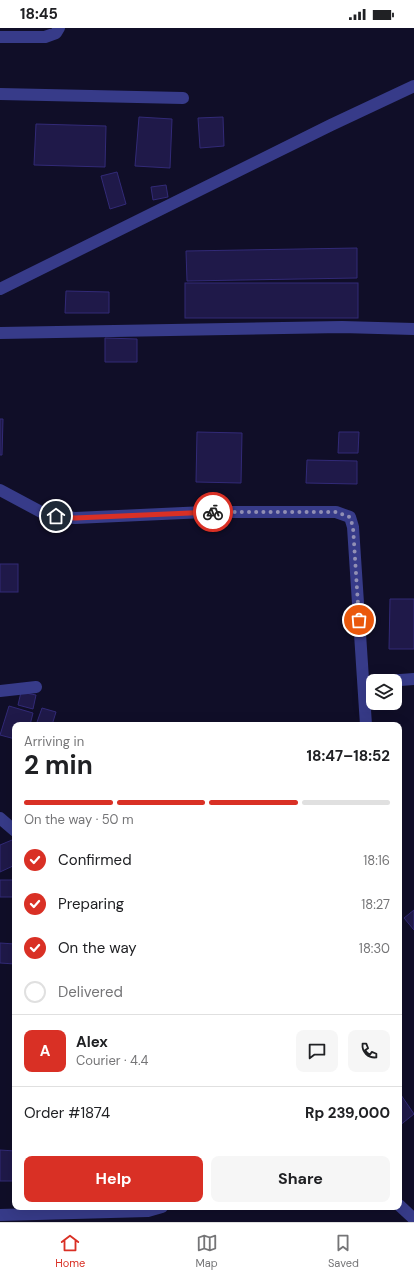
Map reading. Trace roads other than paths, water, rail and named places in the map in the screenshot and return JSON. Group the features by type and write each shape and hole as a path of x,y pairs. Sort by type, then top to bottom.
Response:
{"street":[{"path":"0,37 45,37 56,33 59,28"},
{"path":"0,289 331,125 414,86"},
{"path":"0,94 183,98"},
{"path":"0,333 342,327 414,329"},
{"path":"0,490 43,513 75,518 228,512 336,512 350,517 353,527 367,674"},
{"path":"402,680 414,679"},
{"path":"0,691 36,687"},
{"path":"366,722 367,710"},
{"path":"0,818 12,828"},
{"path":"402,1208 414,1219"},
{"path":"0,1215 152,1210"}]}
